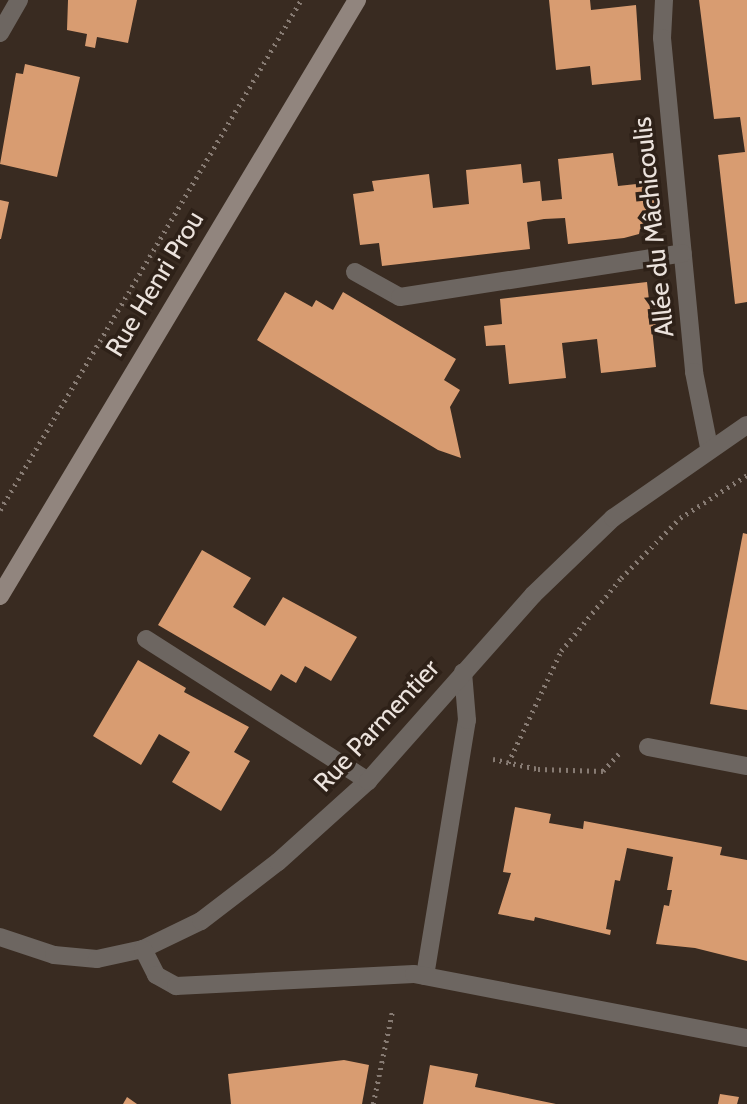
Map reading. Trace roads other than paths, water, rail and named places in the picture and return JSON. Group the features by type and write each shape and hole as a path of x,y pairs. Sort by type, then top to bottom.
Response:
{"street":[{"path":"0,33 19,0"},
{"name":"Rue Henri Prou","path":"0,596 357,0"},
{"name":"Allée du Mâchicoulis","path":"664,0 662,38 694,372 709,447"},
{"path":"355,272 400,297 683,253"},
{"name":"Rue Parmentier","path":"0,937 54,955 97,959 143,949 201,920 278,862 368,781 533,595 613,518 709,447 747,425"},
{"path":"146,639 368,781"},
{"path":"425,976 467,720 463,672"},
{"path":"648,747 747,766"},
{"path":"143,949 156,975 176,986 425,976 747,1038"}]}
